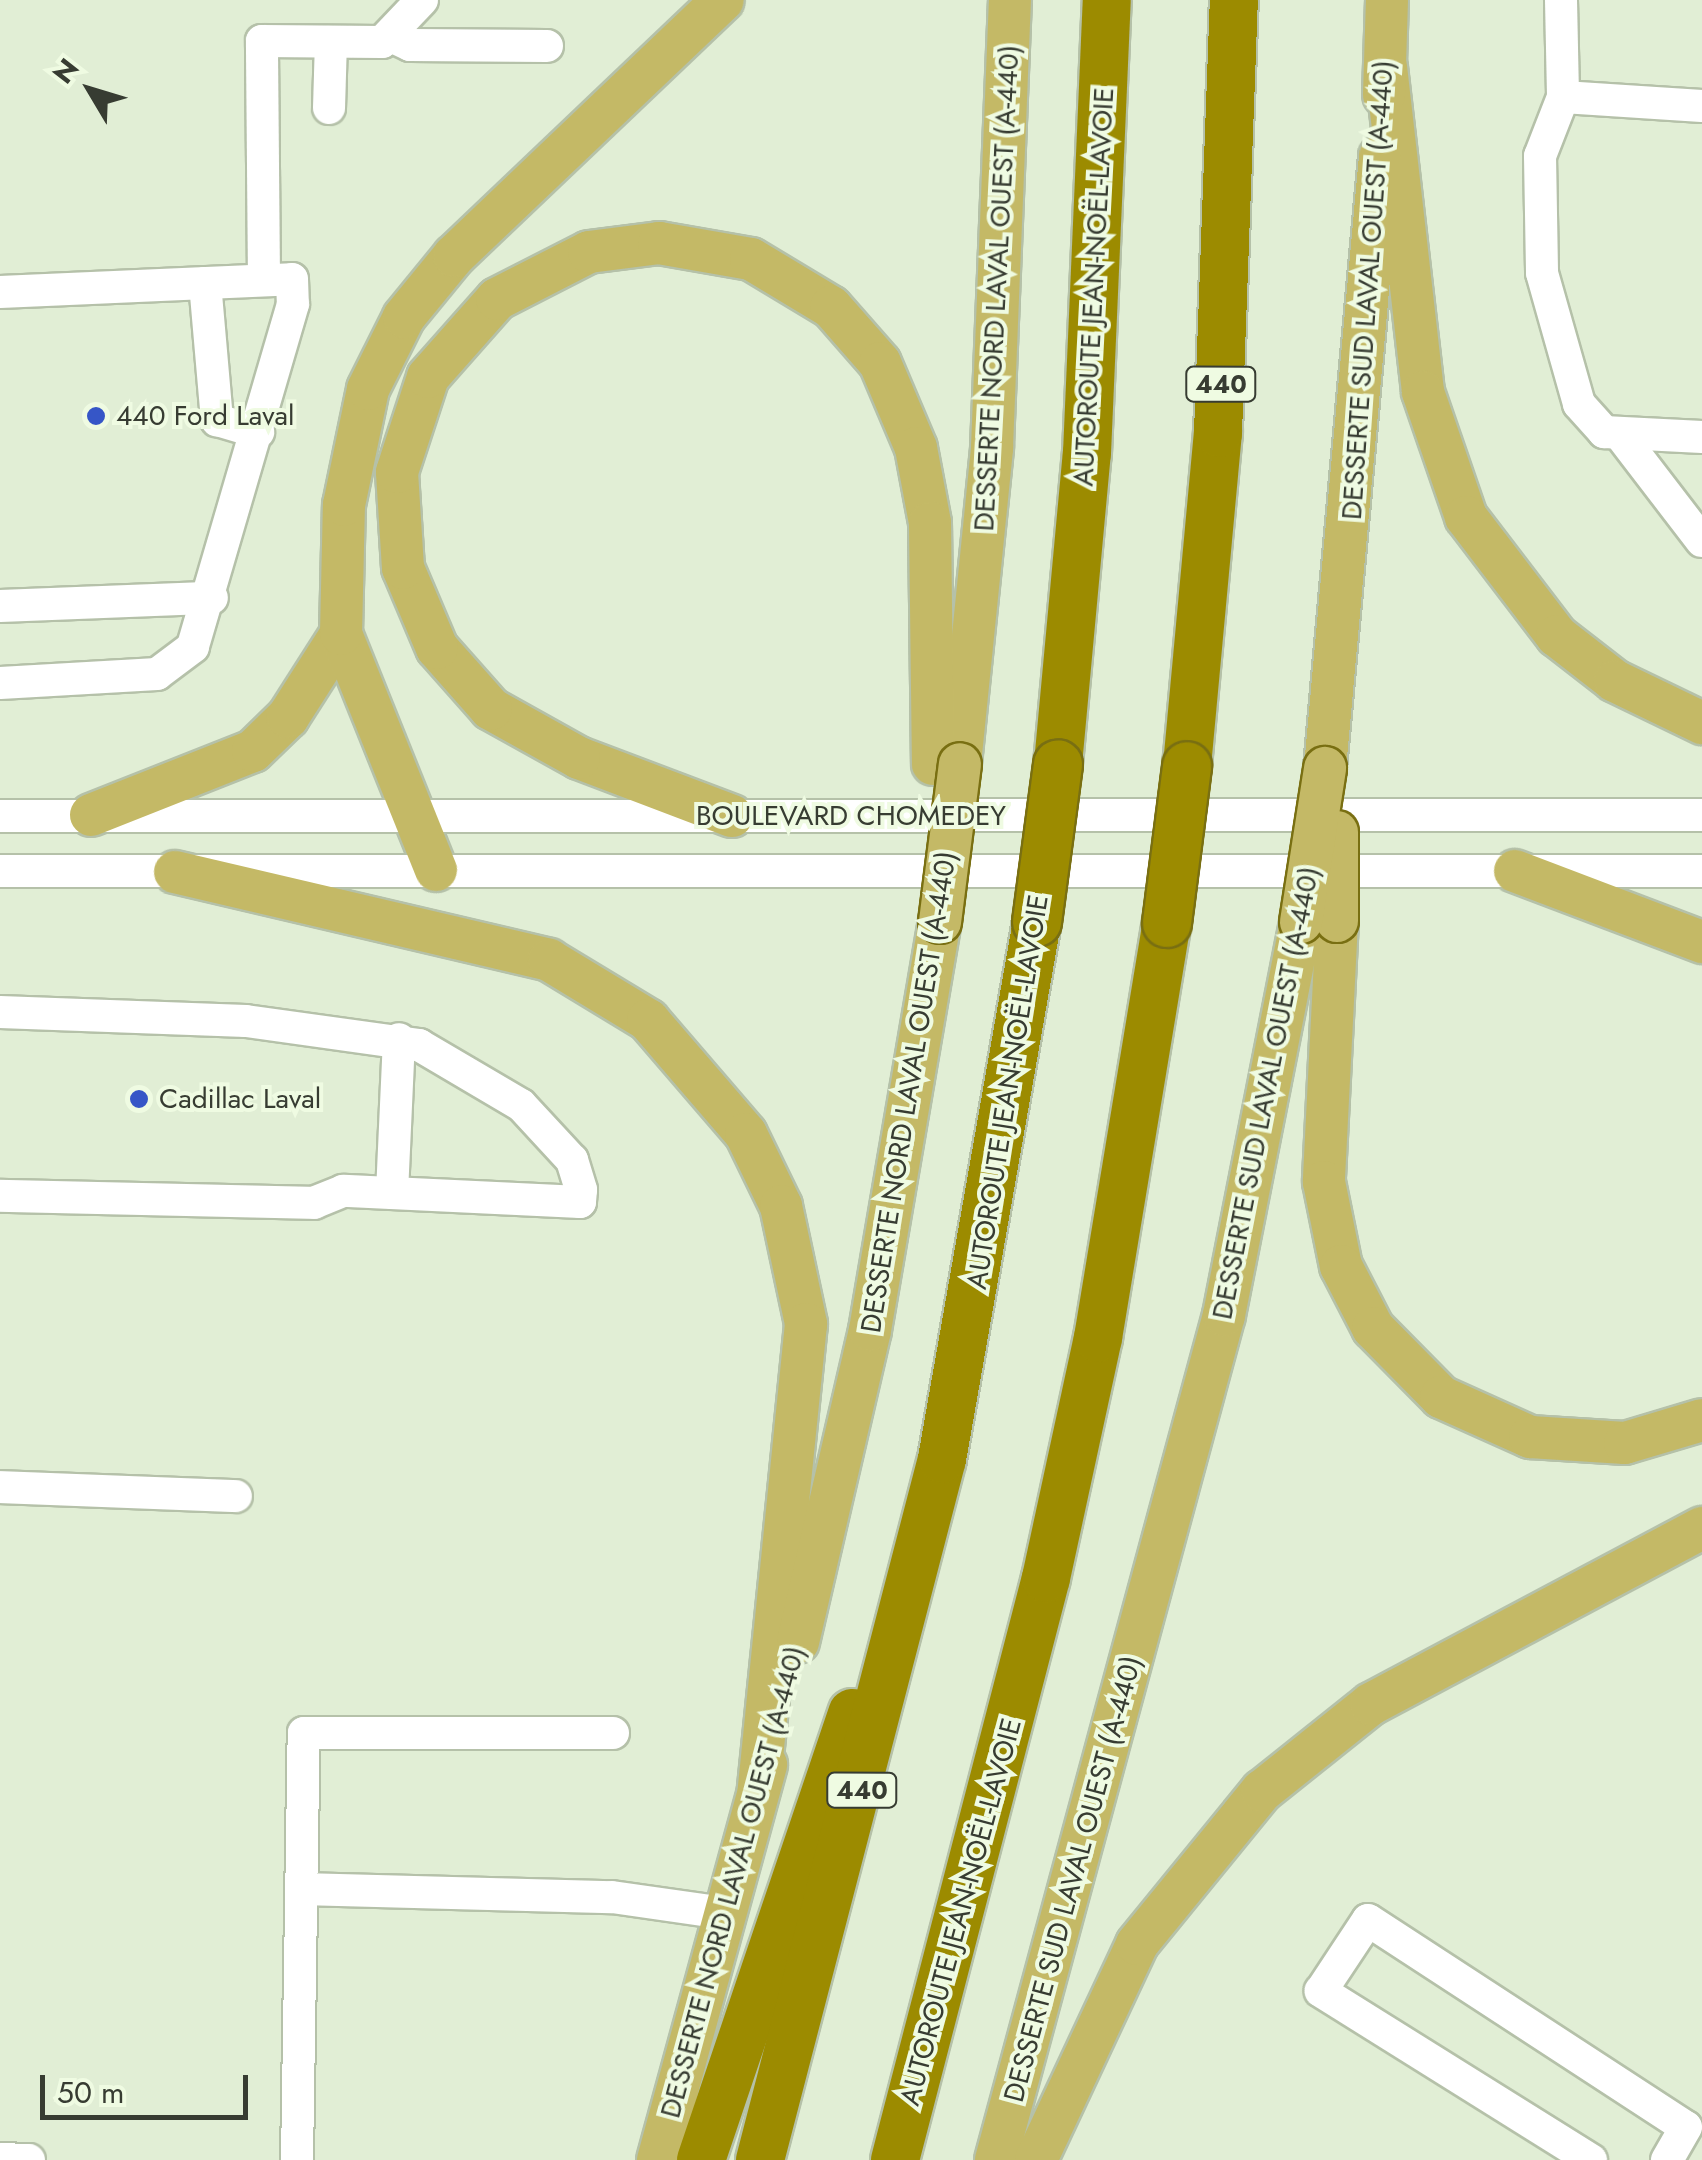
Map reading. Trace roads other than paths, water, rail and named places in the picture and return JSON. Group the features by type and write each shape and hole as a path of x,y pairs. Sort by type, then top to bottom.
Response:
{"highway":[{"name":"AUTOROUTE JEAN-NOËL-LAVOIE","path":"760,2160 952,1416 1037,922 1058,764 1092,374 1107,0"},
{"name":"AUTOROUTE JEAN-NOËL-LAVOIE","path":"894,2160 1065,1492 1167,923 1187,766 1219,416 1234,0"},
{"path":"701,2160 952,1416"}],"main road":[{"path":"436,870 410,818 341,634 352,448 368,389 404,316 475,235 723,0"},
{"name":"DESSERTE NORD LAVAL OUEST (A-440)","path":"658,2160 760,1790 870,1330 940,922 947,764 992,447 1010,0"},
{"name":"DESSERTE SUD LAVAL OUEST (A-440)","path":"996,2160 1224,1316 1319,922 1386,68 1387,0"},
{"path":"1386,68 1424,392 1466,517 1558,636 1615,681 1702,723"},
{"path":"732,816 579,758 491,710 437,648 403,568 396,472 428,377 497,299 589,252 683,244 752,259 831,307 880,363 916,448 930,523 947,764"},
{"path":"91,816 253,750 288,718 341,634"},
{"path":"1515,871 1702,942"},
{"path":"175,872 550,960 648,1020 746,1134 781,1206 806,1324 760,1790"},
{"path":"1319,922 1324,1182 1341,1266 1373,1328 1441,1397 1530,1437 1626,1443 1702,1420"},
{"path":"1036,2160 1137,1944 1262,1791 1372,1704 1702,1528"}],"street":[{"path":"392,36 422,0"},
{"path":"1561,0 1564,97 1540,156 1542,273 1579,404 1595,428 1702,437"},
{"path":"264,280 262,41 330,42 392,36 410,45 547,46"},
{"path":"328,108 330,42"},
{"path":"1564,97 1702,106"},
{"path":"0,292 292,279 293,304 212,598 193,647 168,670 0,683"},
{"path":"205,283 217,420 258,432"},
{"path":"1619,433 1702,541"},
{"path":"0,606 212,598"},
{"name":"BOULEVARD CHOMEDEY","path":"0,816 1702,815"},
{"name":"BOULEVARD CHOMEDEY","path":"0,871 1702,872"},
{"path":"0,1012 246,1021 398,1039 474,1071 520,1105 564,1149 581,1190 580,1202 343,1191 314,1203 0,1196"},
{"path":"392,1193 398,1039"},
{"path":"0,1488 236,1496"},
{"path":"296,2160 304,1733 613,1733"},
{"path":"301,1889 612,1898 726,1913"},
{"path":"1592,2160 1321,1991 1368,1920 1686,2127 1667,2160"},
{"path":"0,2160 29,2160"}],"place":[{"name":"440 Ford Laval","path":"96,416"},
{"name":"Cadillac Laval","path":"139,1099"}]}
